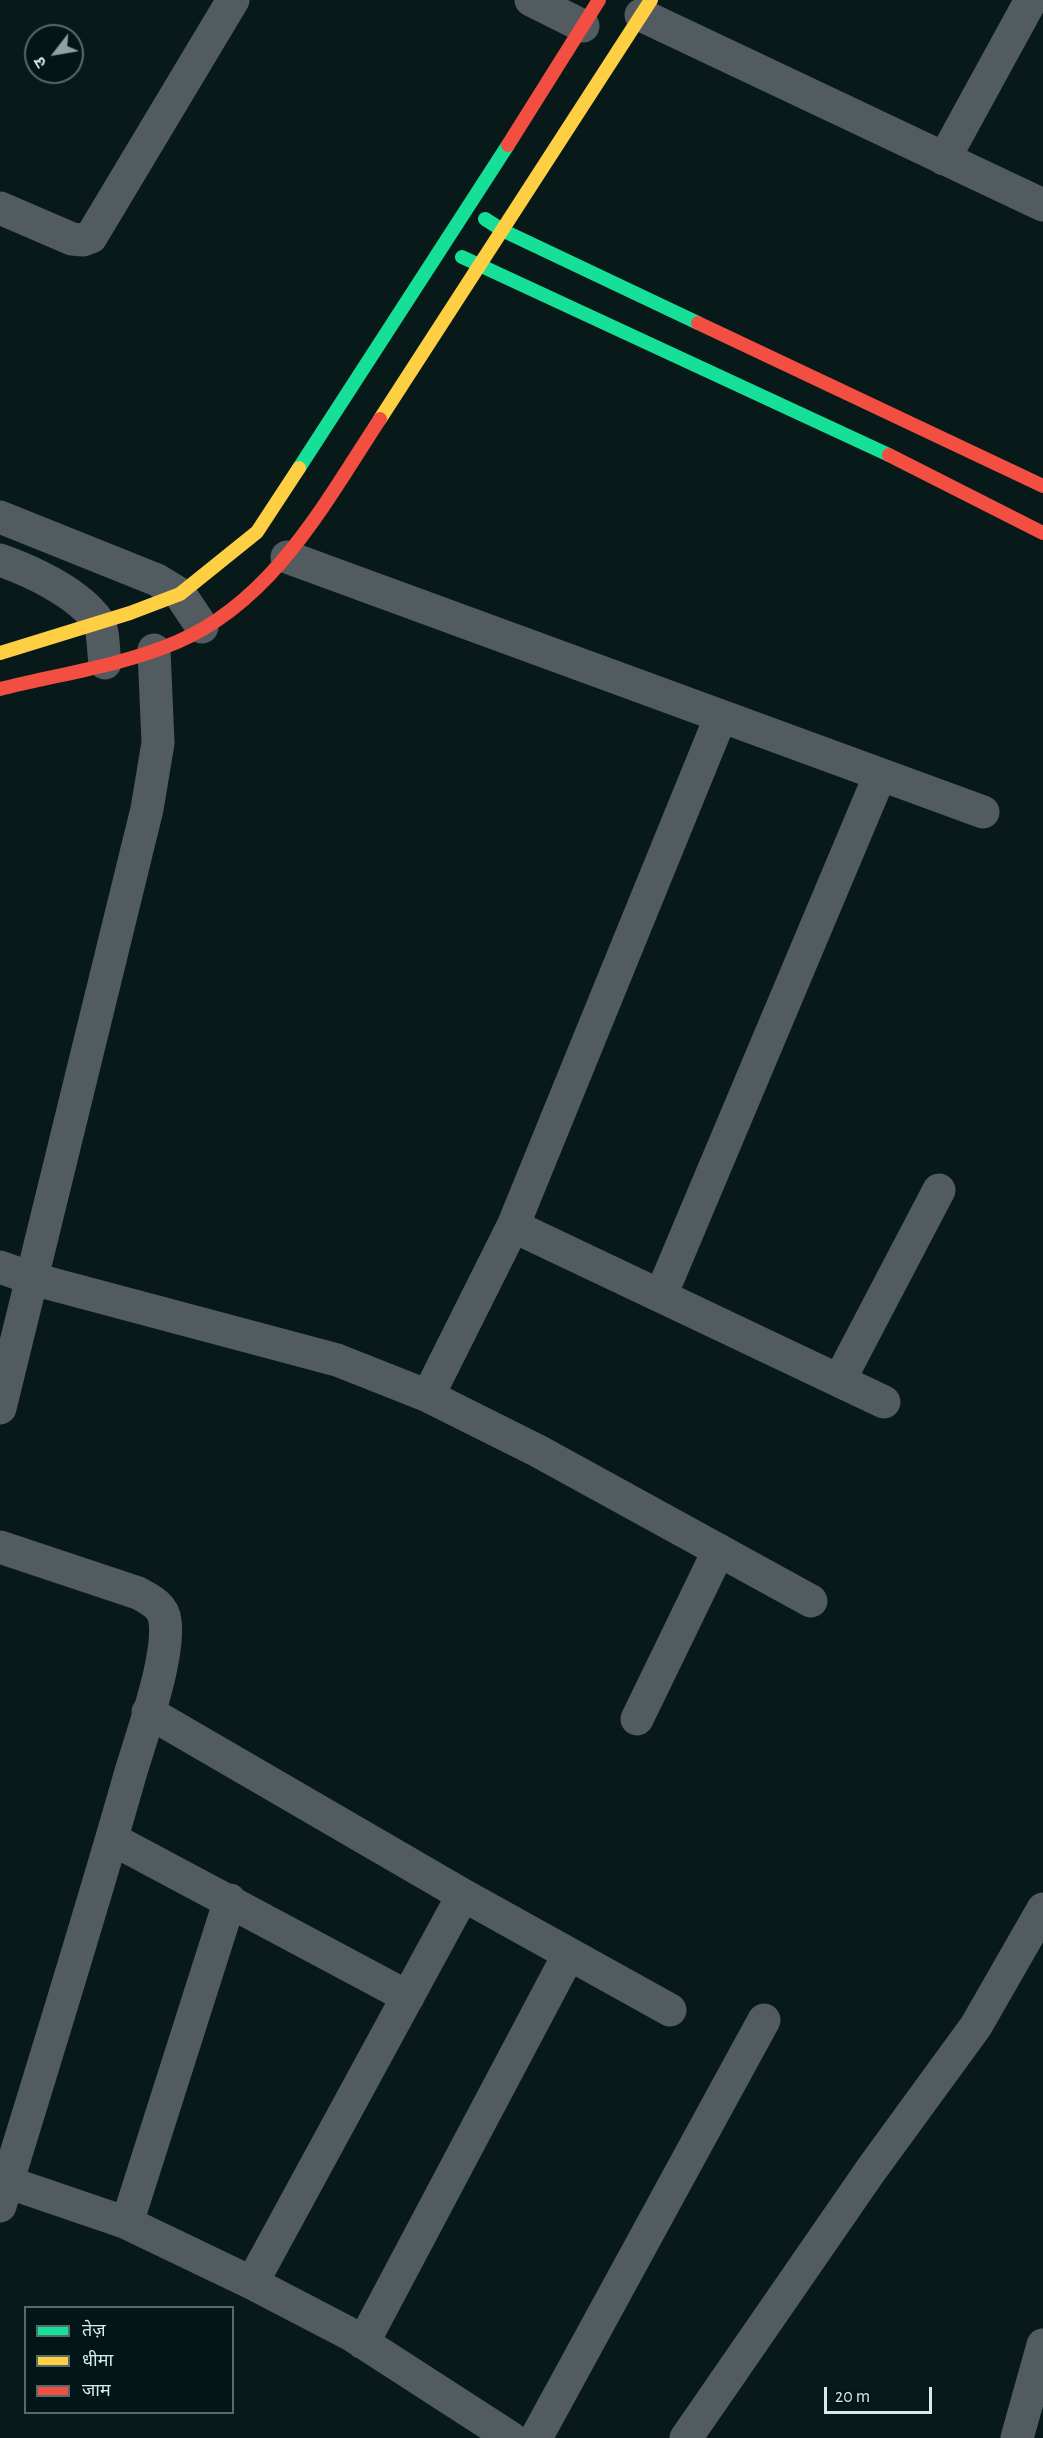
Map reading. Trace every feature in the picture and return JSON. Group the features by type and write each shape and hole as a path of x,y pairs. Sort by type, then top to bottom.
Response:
{"street":[{"path":"0,208 72,239 83,240 91,237 233,0"},
{"path":"0,652 99,623 180,594 257,532 443,248 591,13 531,0"},
{"path":"944,159 1031,0"},
{"path":"0,689 154,650 229,612 287,557 483,266 646,8 944,159 1043,205"},
{"path":"468,209 504,231 1043,486"},
{"path":"443,248 862,441 1043,533"},
{"path":"0,517 157,579 180,594 202,627"},
{"path":"287,557 982,812"},
{"path":"0,560 27,569 68,593 99,623 105,663"},
{"path":"0,1408 147,809 158,743 154,650"},
{"path":"428,1396 513,1226 721,716"},
{"path":"661,1295 880,775"},
{"path":"839,1381 939,1190"},
{"path":"513,1226 884,1402"},
{"path":"0,1267 33,1279 337,1360 428,1396 538,1451 811,1601"},
{"path":"0,1546 138,1593 154,1602 165,1618 164,1642 148,1712 112,1839 4,2194 127,2223 252,2283 363,2343 511,2438"},
{"path":"637,1719 719,1550"},
{"path":"148,1712 463,1895 669,2010"},
{"path":"112,1839 408,1997"},
{"path":"252,2283 463,1895"},
{"path":"127,2223 230,1900"},
{"path":"686,2438 871,2170 976,2026 1043,1909"},
{"path":"363,2343 569,1954"},
{"path":"536,2438 764,2020"},
{"path":"1017,2438 1034,2407 1043,2345"}],"traffic: fast":[{"path":"299,468 508,145"},
{"path":"485,219 504,231 698,323"},
{"path":"462,257 889,455"}],"traffic: slow":[{"path":"380,419 651,0"},
{"path":"0,653 130,613 180,594 257,532 299,468"}],"traffic: jam":[{"path":"508,145 599,0"},
{"path":"698,323 1043,486"},
{"path":"0,689 134,657 177,642 211,624 241,602 269,576 294,547 339,484 380,419"},
{"path":"889,455 1043,533"}]}
